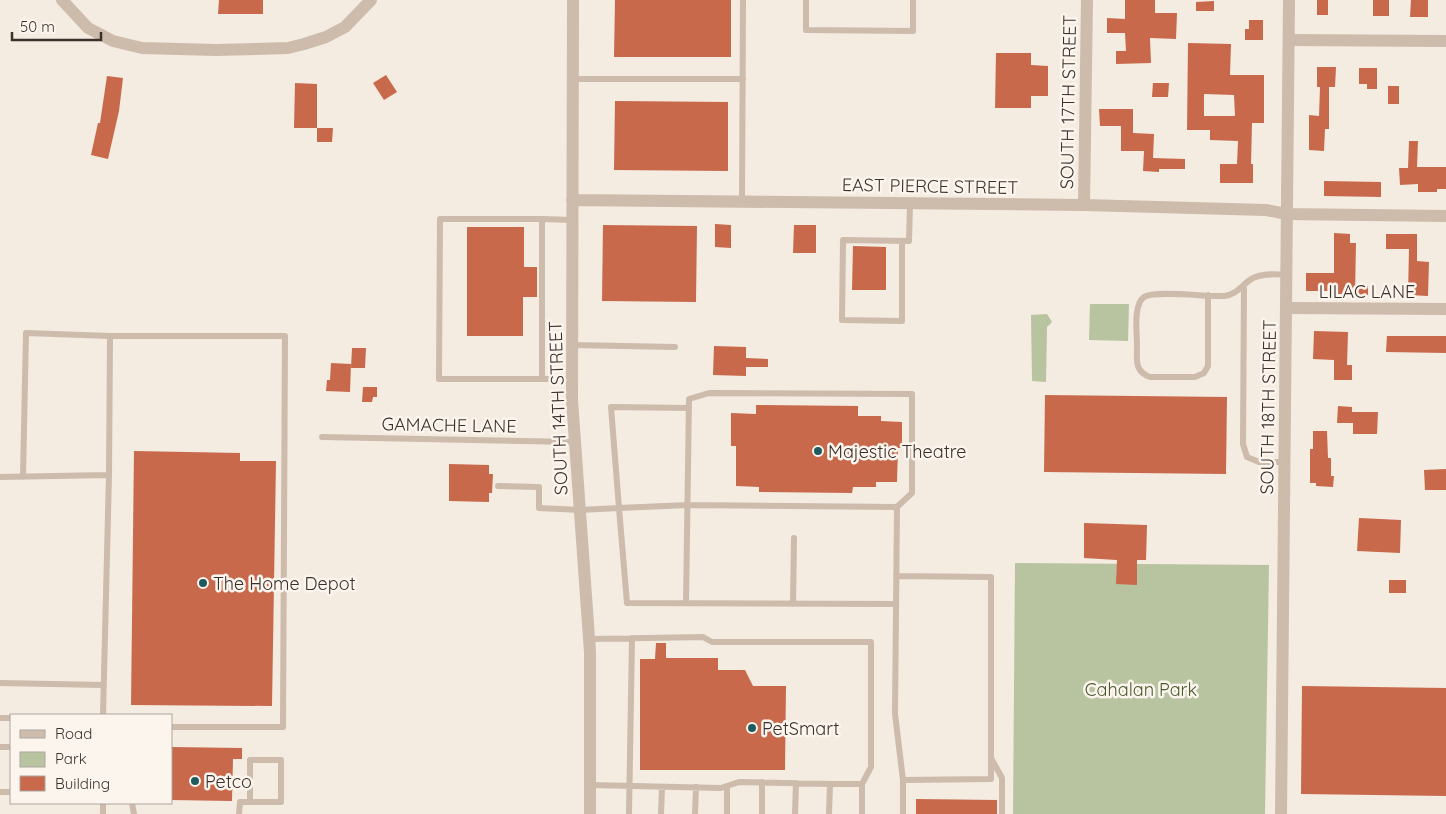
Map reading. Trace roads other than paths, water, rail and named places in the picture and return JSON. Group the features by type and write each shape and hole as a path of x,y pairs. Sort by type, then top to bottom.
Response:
{"street":[{"path":"62,0 88,28 113,41 142,48 216,50 288,48 326,37 345,27 370,0"},
{"name":"SOUTH 14TH STREET","path":"573,0 572,379 590,638 590,814"},
{"name":"SOUTH 17TH STREET","path":"1084,206 1087,0"},
{"name":"SOUTH 18TH STREET","path":"1282,814 1289,0"},
{"path":"1289,40 1446,41"},
{"name":"EAST PIERCE STREET","path":"572,200 1084,206 1266,210 1287,214 1446,216"},
{"name":"LILAC LANE","path":"1287,308 1446,309"}],"lane":[{"path":"742,202 743,0"},
{"path":"806,0 806,30 894,31 913,31 914,0"},
{"path":"573,79 742,79"},
{"path":"902,240 902,321 842,320 843,240 902,240 909,240 910,204"},
{"path":"572,220 440,219 439,379 572,379"},
{"path":"542,219 542,379"},
{"path":"1208,295 1208,366 1204,372 1196,377 1150,377 1139,370 1137,361 1137,307 1144,297 1153,294 1208,295 1226,296 1237,292 1253,278 1266,274 1287,275"},
{"path":"1244,285 1243,444 1248,457 1259,462 1285,462"},
{"path":"23,477 26,332 110,336 285,336 283,727 172,727"},
{"path":"103,714 110,336"},
{"path":"572,345 675,347"},
{"path":"498,486 539,487 539,508 580,510 688,505 897,507 912,493 912,394 709,393 689,399 688,505 686,603"},
{"path":"689,408 612,407 627,603 896,604"},
{"name":"GAMACHE LANE","path":"322,437 575,442"},
{"path":"0,477 108,475"},
{"path":"897,507 895,714 903,780 903,814"},
{"path":"793,604 794,538"},
{"path":"896,576 991,577 991,779 903,780"},
{"path":"590,638 703,637 712,642 871,642 870,767 862,784 862,814"},
{"path":"629,814 632,638"},
{"path":"0,683 103,685"},
{"path":"991,758 1002,778 1002,814"},
{"path":"239,814 240,802 250,802 281,802 282,760 250,760 250,802"},
{"path":"590,785 721,788 739,782 862,784"},
{"path":"762,782 762,814"},
{"path":"795,814 796,783"},
{"path":"829,814 830,784"},
{"path":"661,814 662,786"},
{"path":"726,814 727,786"},
{"path":"695,814 696,787"}],"place":[{"name":"Majestic Theatre","path":"818,451"},
{"name":"The Home Depot","path":"203,583"},
{"name":"PetSmart","path":"752,728"},
{"name":"Petco","path":"195,781"}],"park label":[{"name":"Cahalan Park","path":"1141,689"}]}
